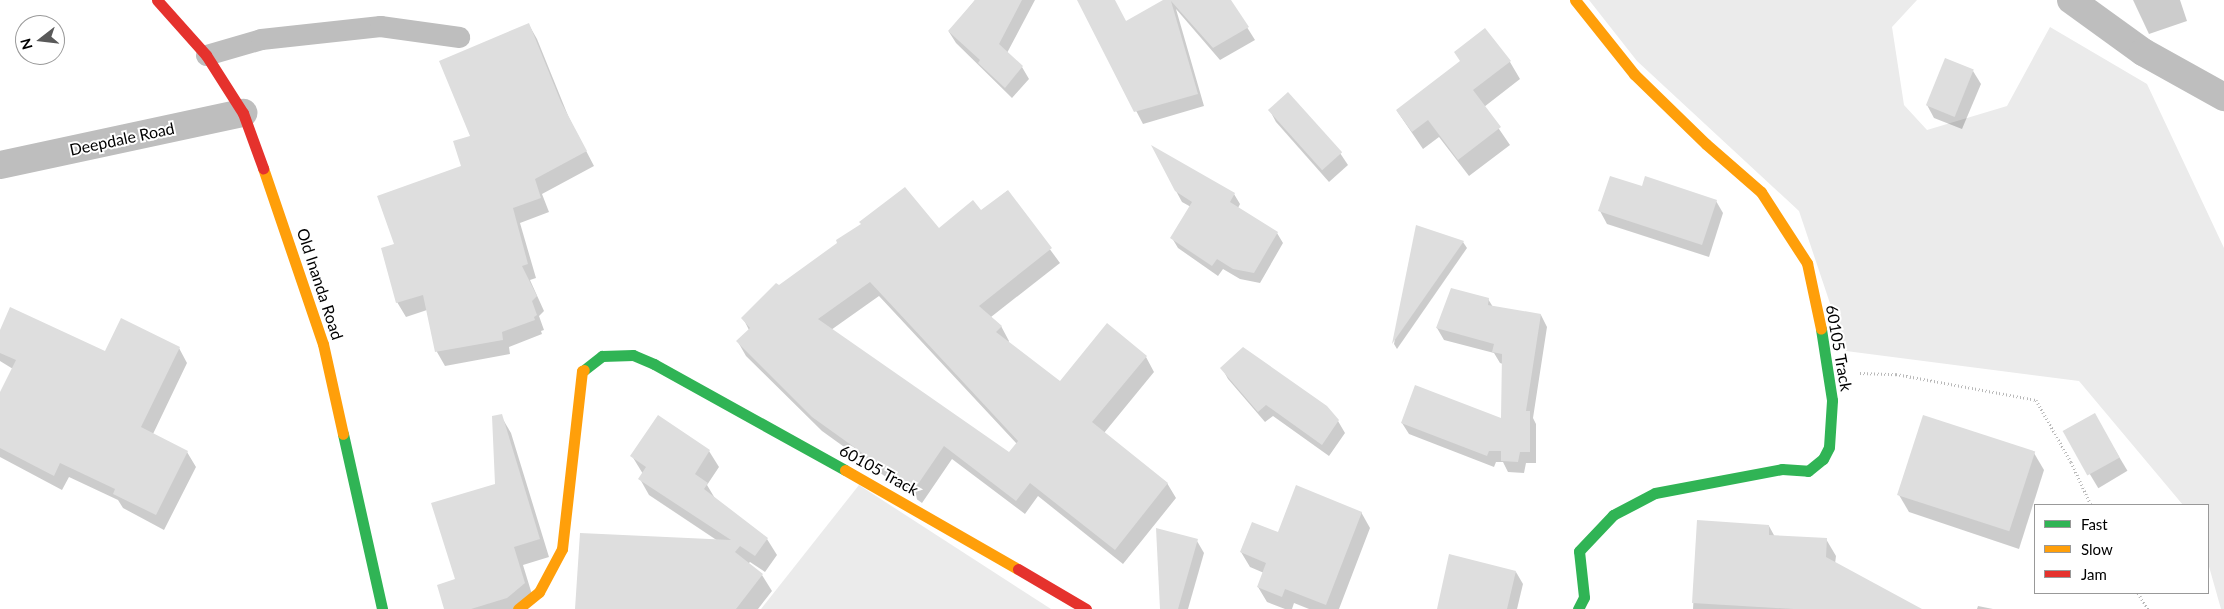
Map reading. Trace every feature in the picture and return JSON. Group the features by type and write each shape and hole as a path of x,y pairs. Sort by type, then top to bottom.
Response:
{"street":[{"name":"Old Inanda Road","path":"157,0 206,55 244,113 323,344 382,609"},
{"name":"60105 Track","path":"1575,0 1634,74 1706,144 1760,192 1806,263 1832,400 1832,424 1829,447 1823,459 1808,471 1782,470 1655,493 1612,515 1579,551 1584,597 1578,609"},
{"path":"2072,0 2143,52 2224,97"},
{"name":"Deepdale Road","path":"0,164 244,113"},
{"name":"60105 Track","path":"518,609 539,592 562,549 582,371 602,356 633,355 654,364 930,517 1086,609"}],"lane":[{"path":"206,55 261,40 380,26 458,37"}],"path":[{"path":"1828,373 1896,374 2036,400 2091,504"},
{"path":"2139,594 2148,609"}],"shaded area":[{"path":"1589,0 1917,0 1892,27 1904,105 1927,130 2007,106 2050,27 2147,84 2224,248 2224,609 2221,609 2209,567 2209,504 2182,504 2079,381 1846,351 1799,211 1637,61"},
{"path":"859,485 1051,609 761,609"}],"building":[{"path":"975,0 1022,0 999,44 1023,66 1005,88 978,63 980,60 948,31"},
{"path":"1077,0 1115,0 1126,21 1163,0 1231,0 1249,27 1213,48 1171,1 1198,94 1134,112"},
{"path":"529,23 561,102 587,151 535,179 541,198 513,208 528,264 522,266 537,296 532,301 537,315 534,317 535,320 502,332 503,340 435,352 423,295 396,303 381,248 394,244 377,196 461,166 453,141 470,136 439,61"},
{"path":"1485,28 1511,61 1473,90 1501,127 1458,160 1428,120 1412,132 1396,110 1460,61 1454,52"},
{"path":"1945,58 1974,70 1955,117 1926,105"},
{"path":"1288,92 1342,152 1322,170 1268,110"},
{"path":"1151,145 1235,193 1230,202 1278,232 1254,273 1233,269 1217,259 1212,266 1170,238 1192,202 1175,191"},
{"path":"1610,176 1642,186 1645,176 1717,200 1702,245 1598,211"},
{"path":"905,187 939,228 973,200 981,210 1008,190 1052,248 979,306 1002,326 996,332 1060,381 1107,323 1147,356 1092,422 1168,483 1115,550 1030,483 1016,501 944,446 914,490 812,417 736,341 750,328 741,318 776,283 779,285 837,243 836,240 861,224 859,222","holes":["870,282 1018,441 1009,452 818,319"]},
{"path":"1416,225 1464,241 1392,344"},
{"path":"1451,288 1489,298 1488,305 1541,314 1526,411 1530,411 1530,452 1520,452 1518,462 1501,461 1501,451 1489,451 1487,456 1401,423 1415,385 1501,418 1502,354 1492,352 1494,344 1436,328"},
{"path":"10,307 105,351 121,318 180,347 141,427 188,451 156,515 113,494 115,489 60,463 54,476 0,448 0,392 16,360 0,353 0,330"},
{"path":"1243,347 1327,406 1339,420 1322,445 1266,405 1258,412 1220,368"},
{"path":"2095,413 2120,458 2087,476 2063,431"},
{"path":"502,414 540,539 514,547 525,583 507,598 471,609 444,609 437,585 455,579 431,503 495,484 492,416"},
{"path":"658,415 710,450 695,474 708,483 704,489 768,538 755,556 740,546 735,552 763,574 736,609 575,609 580,533 731,540 638,479 646,467 630,456"},
{"path":"1923,415 2035,451 2009,531 1897,495"},
{"path":"1296,485 1362,512 1326,605 1285,589 1282,597 1257,587 1266,563 1240,552 1252,522 1278,532"},
{"path":"1697,520 1769,525 1769,535 1827,538 1826,557 1922,609 1794,609 1692,603"},
{"path":"1156,528 1198,539 1178,609 1160,609"},
{"path":"1449,554 1516,571 1507,609 1437,609"}],"traffic: fast":[{"path":"1578,609 1584,597 1579,551 1613,515 1655,493 1782,469 1808,471 1823,459 1829,447 1832,400 1821,329"},
{"path":"584,370 602,356 633,355 654,364 845,470"},
{"path":"343,434 382,609"}],"traffic: slow":[{"path":"1575,0 1634,74 1706,144 1761,192 1807,263 1821,329"},
{"path":"263,168 323,344 343,434"},
{"path":"518,609 539,592 562,549 582,371 584,370"},
{"path":"845,470 1018,569"}],"traffic: jam":[{"path":"157,0 206,55 243,113 263,168"},
{"path":"1018,569 1086,609"}]}
